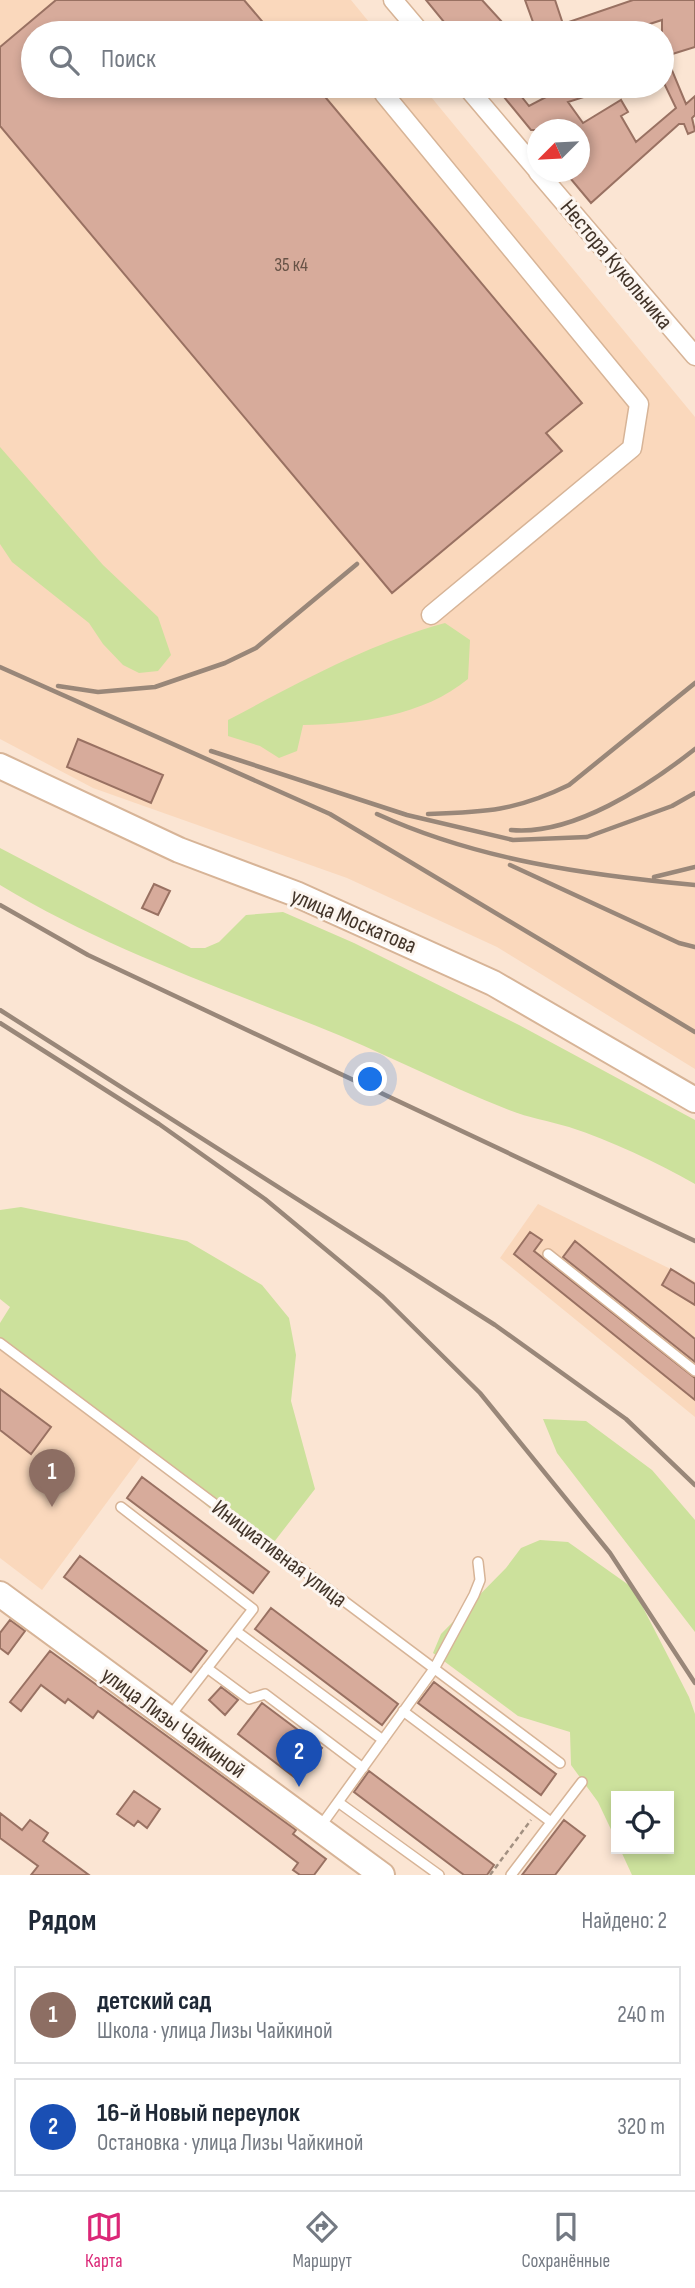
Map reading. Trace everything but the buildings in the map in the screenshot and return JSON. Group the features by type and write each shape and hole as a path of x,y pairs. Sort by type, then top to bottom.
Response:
{"main road":[{"name":"улица Москатова","path":"0,765 179,850 296,894 493,983 695,1100"},
{"name":"улица Лизы Чайкиной","path":"3,1602 169,1717 382,1875"}],"street":[{"path":"393,0 411,21"},
{"path":"387,98 639,404 632,447 431,615"},
{"name":"Нестора Кукольника","path":"476,98 527,158"},
{"name":"Нестора Кукольника","path":"547,182 695,356"}],"lane":[{"path":"548,1254 695,1371"},
{"name":"Инициативная улица","path":"0,1343 560,1763"},
{"path":"121,1507 253,1609 169,1717"},
{"path":"319,1829 434,1669 474,1595 480,1580 478,1562"},
{"path":"236,1631 383,1740"},
{"path":"207,1668 249,1699 265,1694 363,1768"},
{"path":"403,1711 551,1822"},
{"path":"511,1875 582,1782"},
{"path":"338,1802 439,1875"}],"path":[{"path":"490,1875 537,1812"}],"shaded area":[{"path":"0,0 351,0 368,21 21,21 21,98 432,98 695,417 695,1069 497,947 347,878 93,788 0,739"},
{"path":"538,1204 695,1281 695,1417 500,1258"},
{"path":"0,1350 142,1455 42,1590 0,1558"}],"green space":[{"path":"0,447 103,565 158,617 171,655 158,671 139,673 123,665 103,644 89,623 12,562 0,544"},
{"path":"445,623 470,640 468,679 431,702 390,716 368,720 303,725 297,751 279,758 260,746 228,736 228,720 281,692 361,653"},
{"path":"0,848 191,948 205,948 219,942 246,915 283,912 354,943 519,1025 695,1120 695,1184 617,1145 569,1127 509,1110 339,1035 115,945 0,885"},
{"path":"21,1207 187,1241 262,1285 289,1318 296,1355 291,1401 315,1489 274,1542 250,1542 115,1429 0,1343 0,1323 10,1307 0,1299 0,1210"},
{"path":"543,1419 586,1421 652,1470 695,1520 695,1632 557,1453"},
{"path":"540,1540 568,1542 633,1588 689,1697 695,1714 695,1875 632,1875 622,1854 674,1854 674,1791 611,1791 611,1829 598,1802 571,1765 570,1732 518,1716 433,1653 441,1634 506,1568 521,1548"}],"railway":[{"path":"58,686 98,692 155,687 225,663 256,648 357,564"},
{"path":"0,667 330,814 695,1032"},
{"path":"428,814 516,805 569,785 695,683"},
{"path":"511,830 535,830 559,825 609,806 695,749"},
{"path":"211,751 407,815 513,840 587,837 672,806 695,793"},
{"path":"377,814 454,843 533,863 695,885"},
{"path":"510,865 679,943 695,947"},
{"path":"654,877 695,867"},
{"path":"0,905 88,955 695,1241"},
{"path":"0,1010 495,1325 626,1419 695,1485"},
{"path":"0,1023 159,1124 265,1199 383,1297 480,1393 610,1553 695,1683"}],"place":[{"name":"детский сад","path":"52,1507"},
{"name":"16-й Новый переулок","path":"299,1787"}]}
